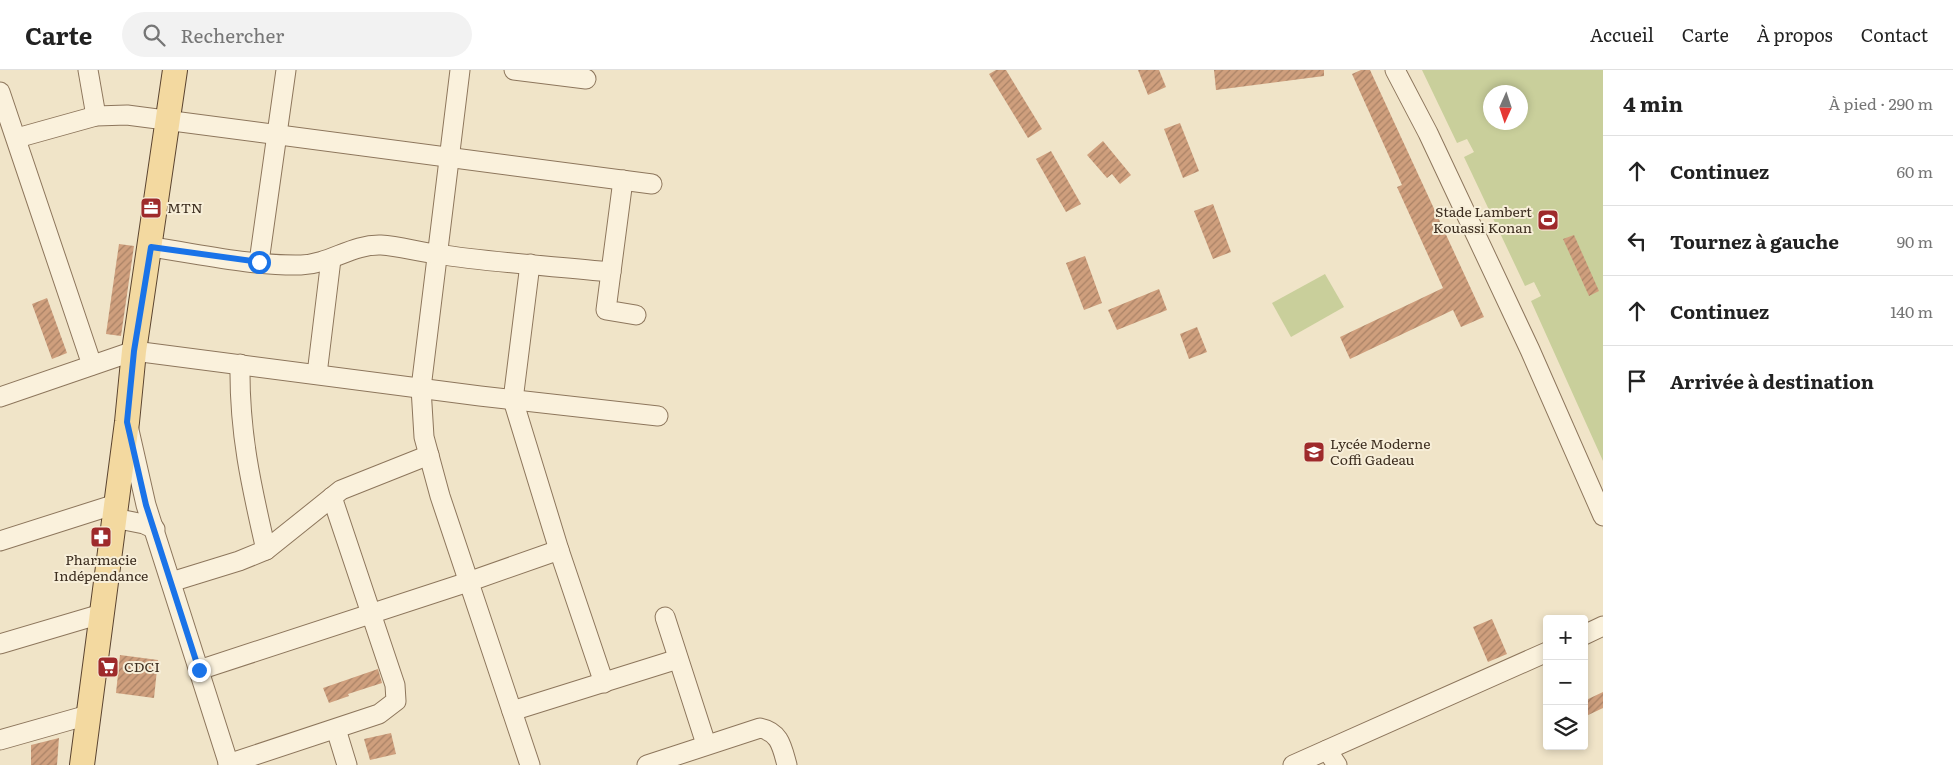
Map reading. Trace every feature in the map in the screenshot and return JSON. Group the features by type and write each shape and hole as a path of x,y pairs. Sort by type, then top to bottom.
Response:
{"main road":[{"path":"85,759 88,715 127,422 134,351 151,247 175,70"}],"street":[{"path":"88,70 96,116"},
{"path":"259,262 286,70"},
{"path":"460,70 421,388 424,436 468,582 530,765"},
{"path":"514,70 586,79"},
{"path":"1395,70 1530,350 1603,516"},
{"path":"0,92 92,365"},
{"path":"17,138 96,116 127,115 652,184"},
{"path":"623,180 606,310 636,315"},
{"path":"151,247 259,262 301,265 331,259 360,246 379,245 402,247 437,254 611,272"},
{"path":"317,374 331,259"},
{"path":"530,264 513,400 559,550 604,683"},
{"path":"0,396 134,351 513,400 658,416"},
{"path":"240,364 240,402 244,451 266,550"},
{"path":"127,422 146,505 228,764 379,714 396,701 395,685 332,497"},
{"path":"171,582 240,561 266,550 341,490 429,455"},
{"path":"0,541 115,511 155,529"},
{"path":"199,670 468,582 559,550"},
{"path":"0,644 101,614"},
{"path":"665,617 706,744"},
{"path":"1588,633 1603,626"},
{"path":"1293,765 1332,757 1543,654"},
{"path":"512,711 678,659"},
{"path":"0,740 88,715"},
{"path":"647,765 706,744 760,728 771,730 779,738 787,765"},
{"path":"336,729 346,765"}],"green space":[{"name":"Stade Lambert Kouassi Konan","path":"1422,70 1603,70 1603,461 1531,301 1541,296 1534,282 1525,286 1464,157 1474,152 1467,139 1457,143"},
{"path":"1325,274 1344,307 1291,337 1272,303"}],"building":[{"path":"996,70 1006,70 1042,129 1028,138 989,74"},
{"path":"1138,70 1159,70 1166,87 1148,95"},
{"path":"1214,70 1324,70 1324,76 1216,90"},
{"path":"1361,70 1370,70 1484,317 1461,327 1453,310 1350,359 1340,337 1443,288 1397,187 1402,185 1352,74"},
{"path":"1180,123 1199,171 1183,178 1164,129"},
{"path":"1103,141 1131,175 1120,184 1112,174 1107,178 1087,155"},
{"path":"1051,151 1081,204 1066,212 1036,159"},
{"path":"1213,204 1231,252 1213,259 1194,211"},
{"path":"1574,235 1599,291 1589,296 1563,239"},
{"path":"119,244 134,246 121,336 106,334"},
{"path":"1085,256 1102,303 1084,310 1066,263"},
{"path":"1159,289 1167,310 1117,330 1108,310"},
{"path":"47,298 67,353 52,359 32,304"},
{"path":"1197,327 1207,352 1189,359 1180,334"},
{"path":"1492,619 1507,654 1488,662 1473,627"},
{"path":"120,655 158,660 154,698 116,693"},
{"path":"378,669 382,683 348,694 349,696 329,703 323,688"},
{"path":"1603,692 1603,708 1588,715 1588,699"},
{"path":"391,733 396,754 370,760 364,739"},
{"path":"59,738 57,765 31,765 31,745"}],"place":[{"name":"MTN","path":"151,208"},
{"name":"Stade Lambert Kouassi Konan","path":"1548,220"},
{"name":"Lycée Moderne Coffi Gadeau","path":"1314,452"},
{"name":"Pharmacie Indépendance","path":"101,537"},
{"name":"CDCI","path":"108,667"}],"route":[{"path":"199,670 146,505 127,422 134,351 151,247 259,262"}]}
